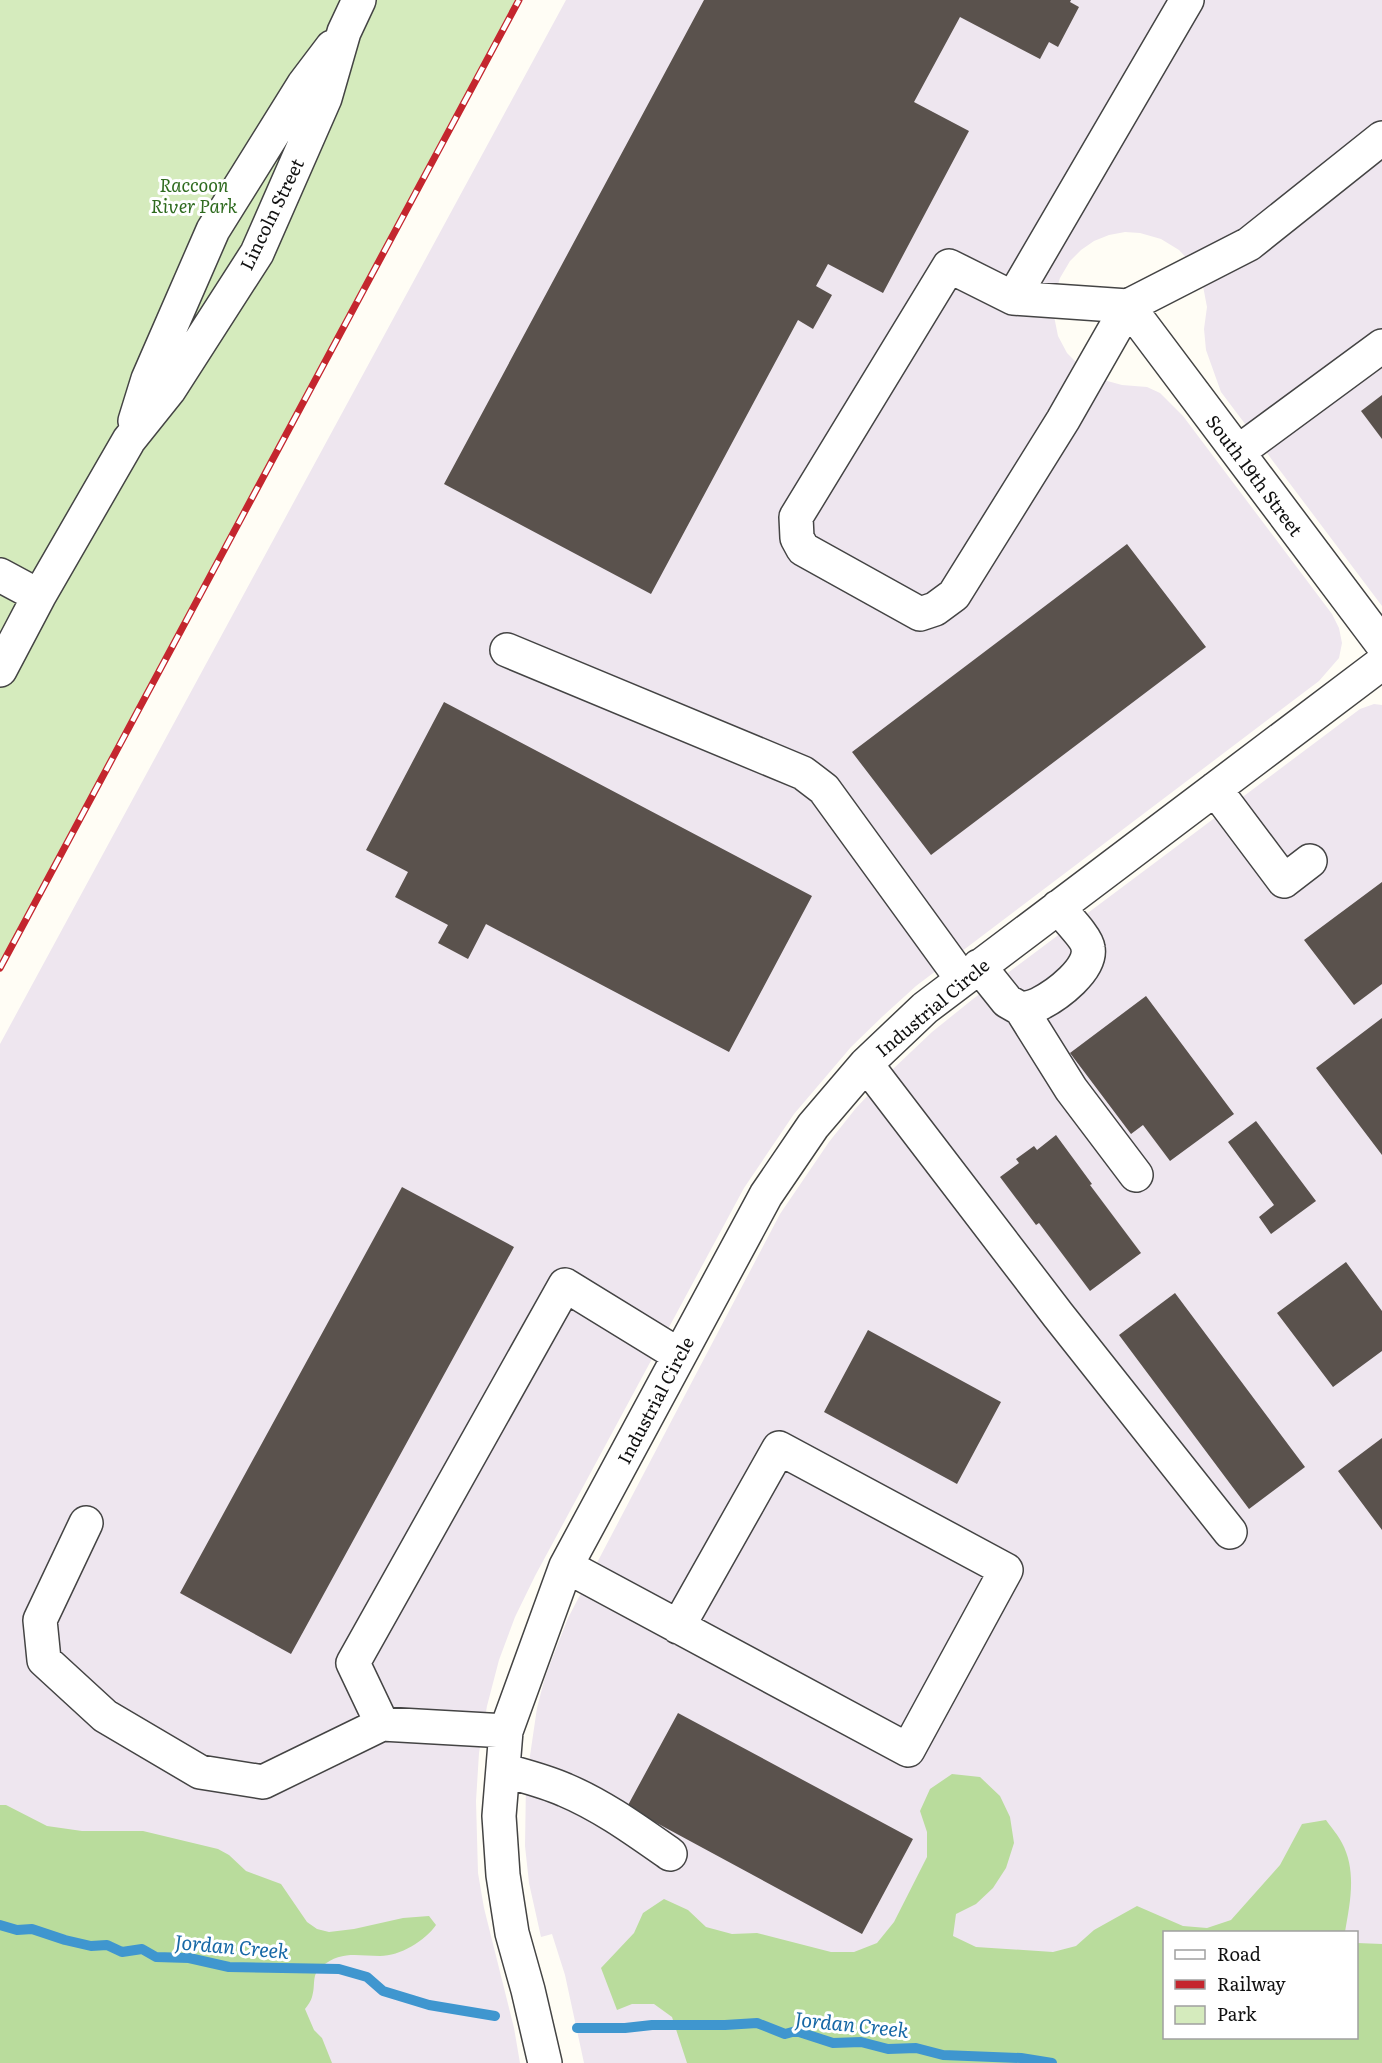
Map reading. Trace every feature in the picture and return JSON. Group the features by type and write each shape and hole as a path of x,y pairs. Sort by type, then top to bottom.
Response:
{"street":[{"name":"Lincoln Street","path":"0,670 39,596 129,440 169,390 256,253 325,98 344,32 359,0"},
{"path":"1013,298 1187,0"},
{"name":"Lincoln Street","path":"129,440 148,379 213,230 304,84 344,32"},
{"path":"1128,306 1063,420 954,595 935,609 920,614 803,549 797,538 796,517 949,266 1013,298 1128,306 1249,244 1382,138"},
{"name":"South 19th Street","path":"1128,306 1238,452 1377,627"},
{"path":"1238,452 1382,346"},
{"path":"0,575 39,596"},
{"path":"507,650 803,773 824,789 971,973 1006,1001 1021,1009 1071,1089 1136,1175"},
{"name":"Industrial Circle","path":"545,2063 512,1933 502,1875 499,1816 506,1731 566,1566 766,1195 813,1126 866,1064 925,1008 1382,663"},
{"path":"1215,789 1284,881 1310,861"},
{"path":"1021,1009 1038,1005 1060,990 1077,976 1089,960 1088,945 1058,907"},
{"path":"866,1064 1058,1316 1230,1532"},
{"path":"382,1724 353,1663 565,1285 679,1355"},
{"path":"566,1566 678,1627 908,1750 1006,1570 779,1448 678,1627"},
{"path":"86,1523 40,1620 44,1660 105,1716 200,1772 263,1782 382,1724 506,1731"},
{"path":"503,1770 568,1791 616,1818 670,1854"}],"shaded area":[{"path":"566,0 1382,0 1382,606 1221,392 1206,350 1204,329 1207,307 1203,286 1194,266 1179,250 1161,239 1140,233 1125,232 1109,235 1081,250 1070,261 1060,278 1054,297 1054,316 1058,336 1067,353 1082,368 1100,379 1122,385 1147,387 1160,393 1183,416 1332,614 1339,628 1342,643 1339,658 1319,681 916,986 851,1047 794,1114 744,1188 535,1576 515,1617 499,1660 487,1706 479,1753 476,1801 478,1873 520,2063 0,2063 0,1044"},
{"path":"1374,704 1382,705 1382,2063 584,2063 565,1975 552,1934 541,1937 529,1883 525,1846 526,1783 537,1708 545,1677 568,1618 780,1214 829,1142 856,1108 932,1032 1360,709"}],"green space":[{"name":"Raccoon River Park","path":"0,0 519,0 0,968"},
{"path":"952,1774 980,1777 1000,1796 1010,1817 1014,1843 1006,1868 993,1888 976,1904 956,1914 953,1936 976,1947 1053,1952 1076,1946 1094,1930 1137,1906 1183,1926 1207,1928 1231,1920 1280,1865 1302,1824 1326,1820 1342,1843 1350,1865 1351,1887 1345,1931 1163,1931 1163,2039 1358,2039 1358,1943 1382,1944 1382,2063 687,2063 672,2017 654,2004 632,2004 617,2010 601,1968 634,1933 643,1913 664,1899 688,1910 706,1927 732,1934 757,1933 831,1952 854,1952 877,1943 894,1922 927,1857 927,1832 920,1811 930,1789"},
{"path":"0,1805 6,1805 47,1826 82,1831 143,1831 218,1849 229,1855 246,1871 281,1884 307,1922 317,1929 329,1932 403,1918 429,1916 436,1925 425,1937 404,1950 380,1956 343,1956 328,1962 318,1970 312,1998 305,2009 314,2030 322,2038 332,2063 0,2063"}],"building":[{"path":"704,0 1071,0 1070,2 1079,7 1058,47 1049,42 1040,59 960,17 914,102 969,131 883,293 828,264 816,286 832,295 813,329 798,320 651,594 444,484"},
{"path":"1382,395 1382,439 1361,411"},
{"path":"1127,544 1206,647 931,855 852,752"},
{"path":"444,702 812,896 729,1052 486,924 468,959 438,943 448,925 395,897 408,872 366,850"},
{"path":"1382,882 1382,984 1354,1005 1304,940"},
{"path":"1146,996 1234,1114 1170,1161 1143,1125 1131,1134 1070,1053"},
{"path":"1382,1018 1382,1155 1316,1068"},
{"path":"1256,1121 1316,1201 1271,1234 1259,1217 1274,1205 1228,1142"},
{"path":"1056,1135 1141,1253 1090,1291 1039,1223 1036,1225 1000,1177 1019,1163 1016,1159 1034,1146 1037,1150"},
{"path":"402,1187 514,1247 291,1654 180,1593"},
{"path":"1346,1262 1382,1311 1382,1351 1333,1387 1277,1313"},
{"path":"1175,1293 1305,1467 1249,1509 1119,1335"},
{"path":"868,1330 1001,1402 957,1484 824,1412"},
{"path":"1382,1438 1382,1530 1338,1471"},
{"path":"678,1713 913,1839 862,1934 627,1807"}],"waterway":[{"name":"Jordan Creek","path":"0,1925 17,1930 32,1929 91,1946 107,1945 122,1952 142,1949 156,1957 189,1958 229,1967 339,1969 367,1977 383,1991 429,2005 495,2016"},
{"name":"Jordan Creek","path":"577,2028 757,2023 785,2034 796,2031 833,2043 861,2042 888,2049 916,2048 943,2055 1021,2058 1052,2063"}],"railway":[{"path":"0,968 519,0"}]}
